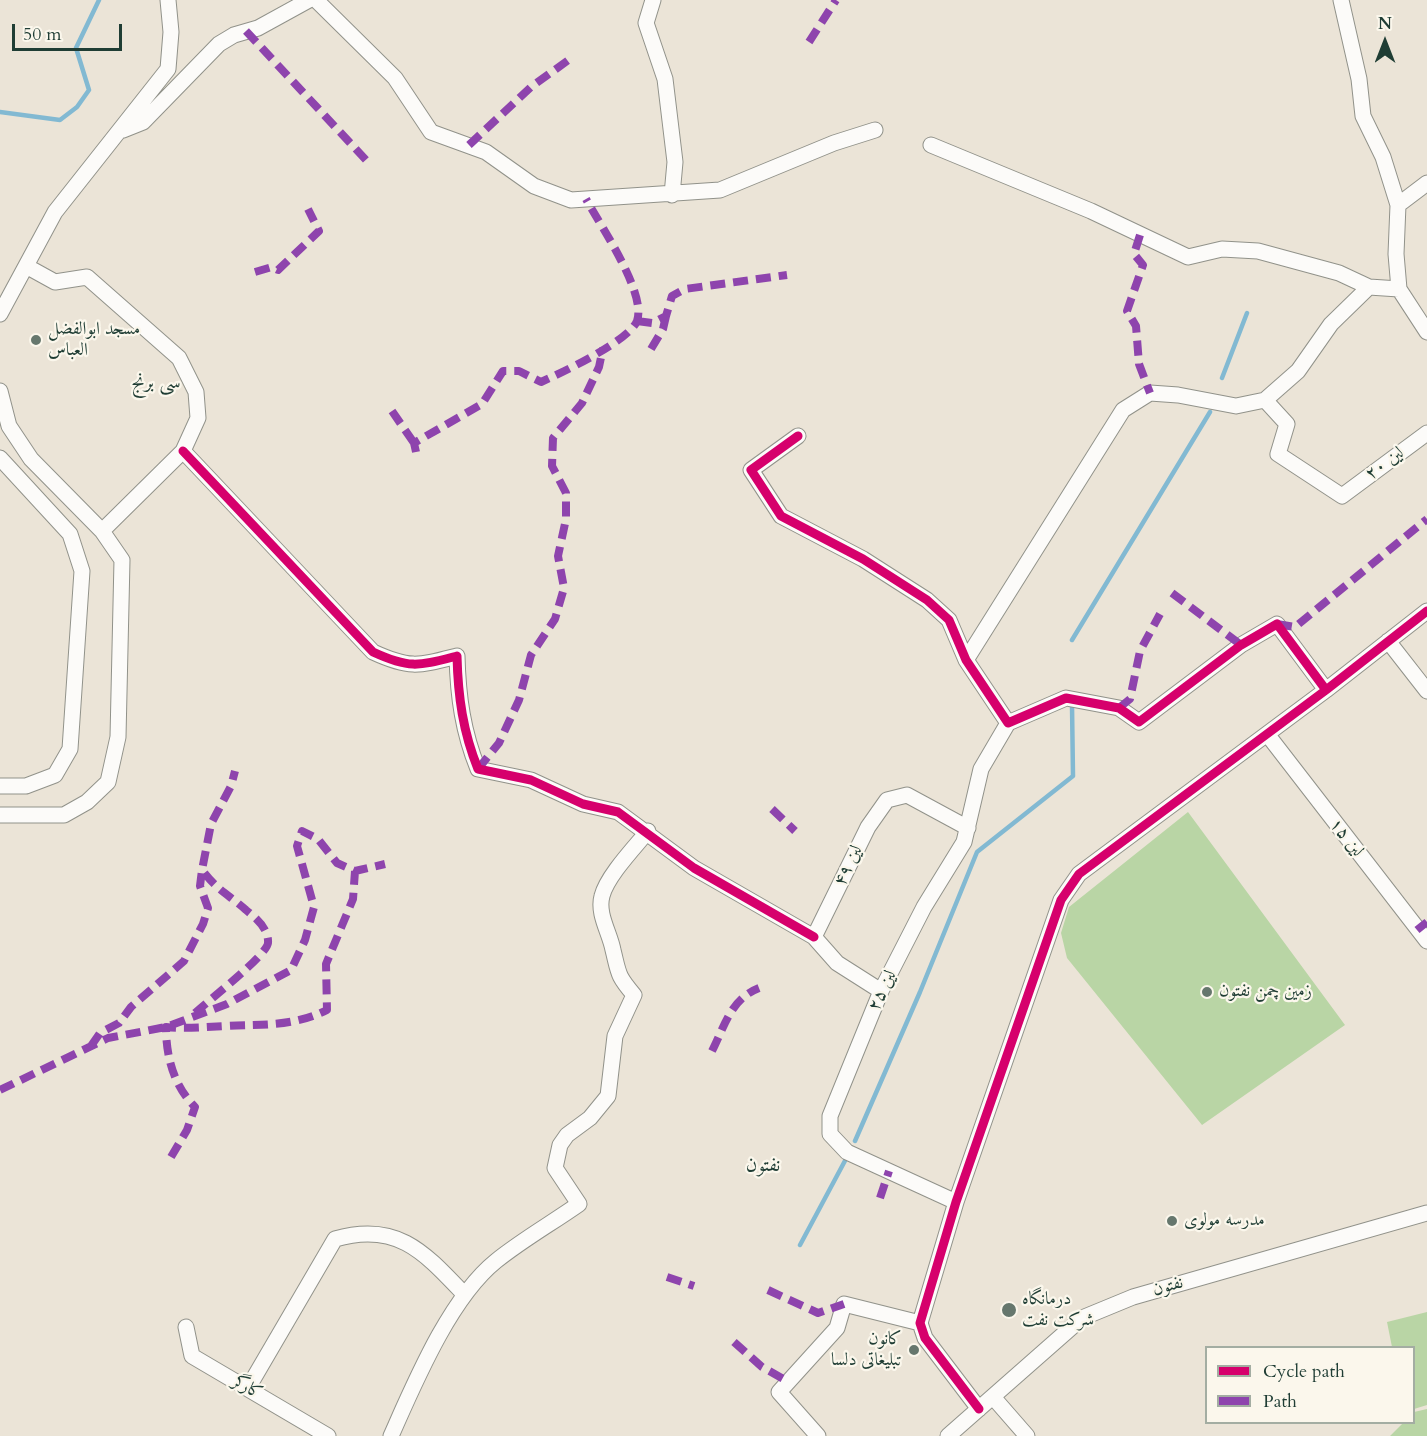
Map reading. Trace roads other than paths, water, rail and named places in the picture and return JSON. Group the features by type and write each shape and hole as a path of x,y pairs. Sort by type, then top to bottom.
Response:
{"street":[{"path":"0,314 56,212 168,69 171,32 168,0"},
{"path":"120,131 143,122 219,44 234,35 258,28 309,0"},
{"path":"316,0 395,78 431,132 486,152 534,186 571,200 720,190 834,143 875,130"},
{"path":"653,0 646,22 665,79 675,162 672,195"},
{"path":"1341,0 1359,79 1364,116 1383,157 1398,205 1396,254 1399,289 1427,332"},
{"path":"931,145 1091,212 1188,258 1222,249 1258,251 1339,273 1369,287 1399,289"},
{"path":"1398,205 1427,183"},
{"path":"26,266 55,282 87,277 179,358 196,392 198,418 183,451 102,531"},
{"path":"966,660 1123,410 1150,393 1178,395 1236,406 1265,400 1298,371 1331,324 1369,287"},
{"path":"0,391 9,426 31,459 102,531 122,560 118,737 108,782 87,802 64,815 0,815"},
{"name":"لین ۲۰","path":"1265,400 1287,424 1278,454 1342,496 1427,433"},
{"path":"798,436 751,470 780,516 863,560 927,600 949,620 966,660 1008,723 1066,698 1119,708 1139,722 1241,645 1276,624 1326,690"},
{"path":"183,451 373,652 400,664 425,664 457,657 458,702 468,745 478,769 531,780 583,804 618,812 648,831 694,868 814,937 837,963 881,991"},
{"path":"0,458 70,534 82,571 70,749 55,775 26,786 0,786"},
{"path":"979,1409 925,1338 920,1323 956,1202 1061,900 1079,874 1267,735 1427,611"},
{"path":"1388,641 1427,691"},
{"name":"لین ۲۵","path":"956,1202 848,1152 830,1134 830,1116 881,991 924,907 964,842 981,769 1008,723"},
{"name":"لین ۱۵","path":"1267,735 1427,941"},
{"name":"لین ۴۹","path":"814,937 868,827 887,800 907,795 968,828"},
{"path":"391,1436 414,1384 464,1294 495,1262 579,1204 555,1168 560,1145 567,1135 590,1118 608,1096 615,1036 634,994 615,968 614,950 604,921 602,896 616,872 648,831"},
{"name":"نفتون","path":"948,1436 1082,1318 1132,1297 1427,1213"},
{"path":"248,1388 335,1239 360,1232 389,1236 419,1250 464,1294"},
{"path":"818,1436 780,1392 837,1328 844,1304 920,1323"},
{"name":"کارگر","path":"186,1327 192,1356 328,1436"},
{"path":"993,1397 1027,1436"}],"waterway":[{"path":"0,112 60,120 77,107 89,90 76,48 99,0"},
{"path":"1222,378 1247,313"},
{"path":"1072,640 1210,412"},
{"path":"855,1141 920,992 977,852 1073,776 1072,705"},
{"path":"800,1245 847,1157"}],"place":[{"name":"مسجد ابوالفضل العباس","path":"36,340"},
{"name":"زمین چمن نفتون","path":"1207,992"},
{"name":"مدرسه مولوی","path":"1172,1221"},
{"name":"درمانگاه شرکت نفت","path":"1009,1310"},
{"name":"کانون تبلیغاتی دلسا","path":"914,1350"}],"district":[{"name":"سی برنج","path":"156,383"},
{"name":"نفتون","path":"763,1166"}]}
